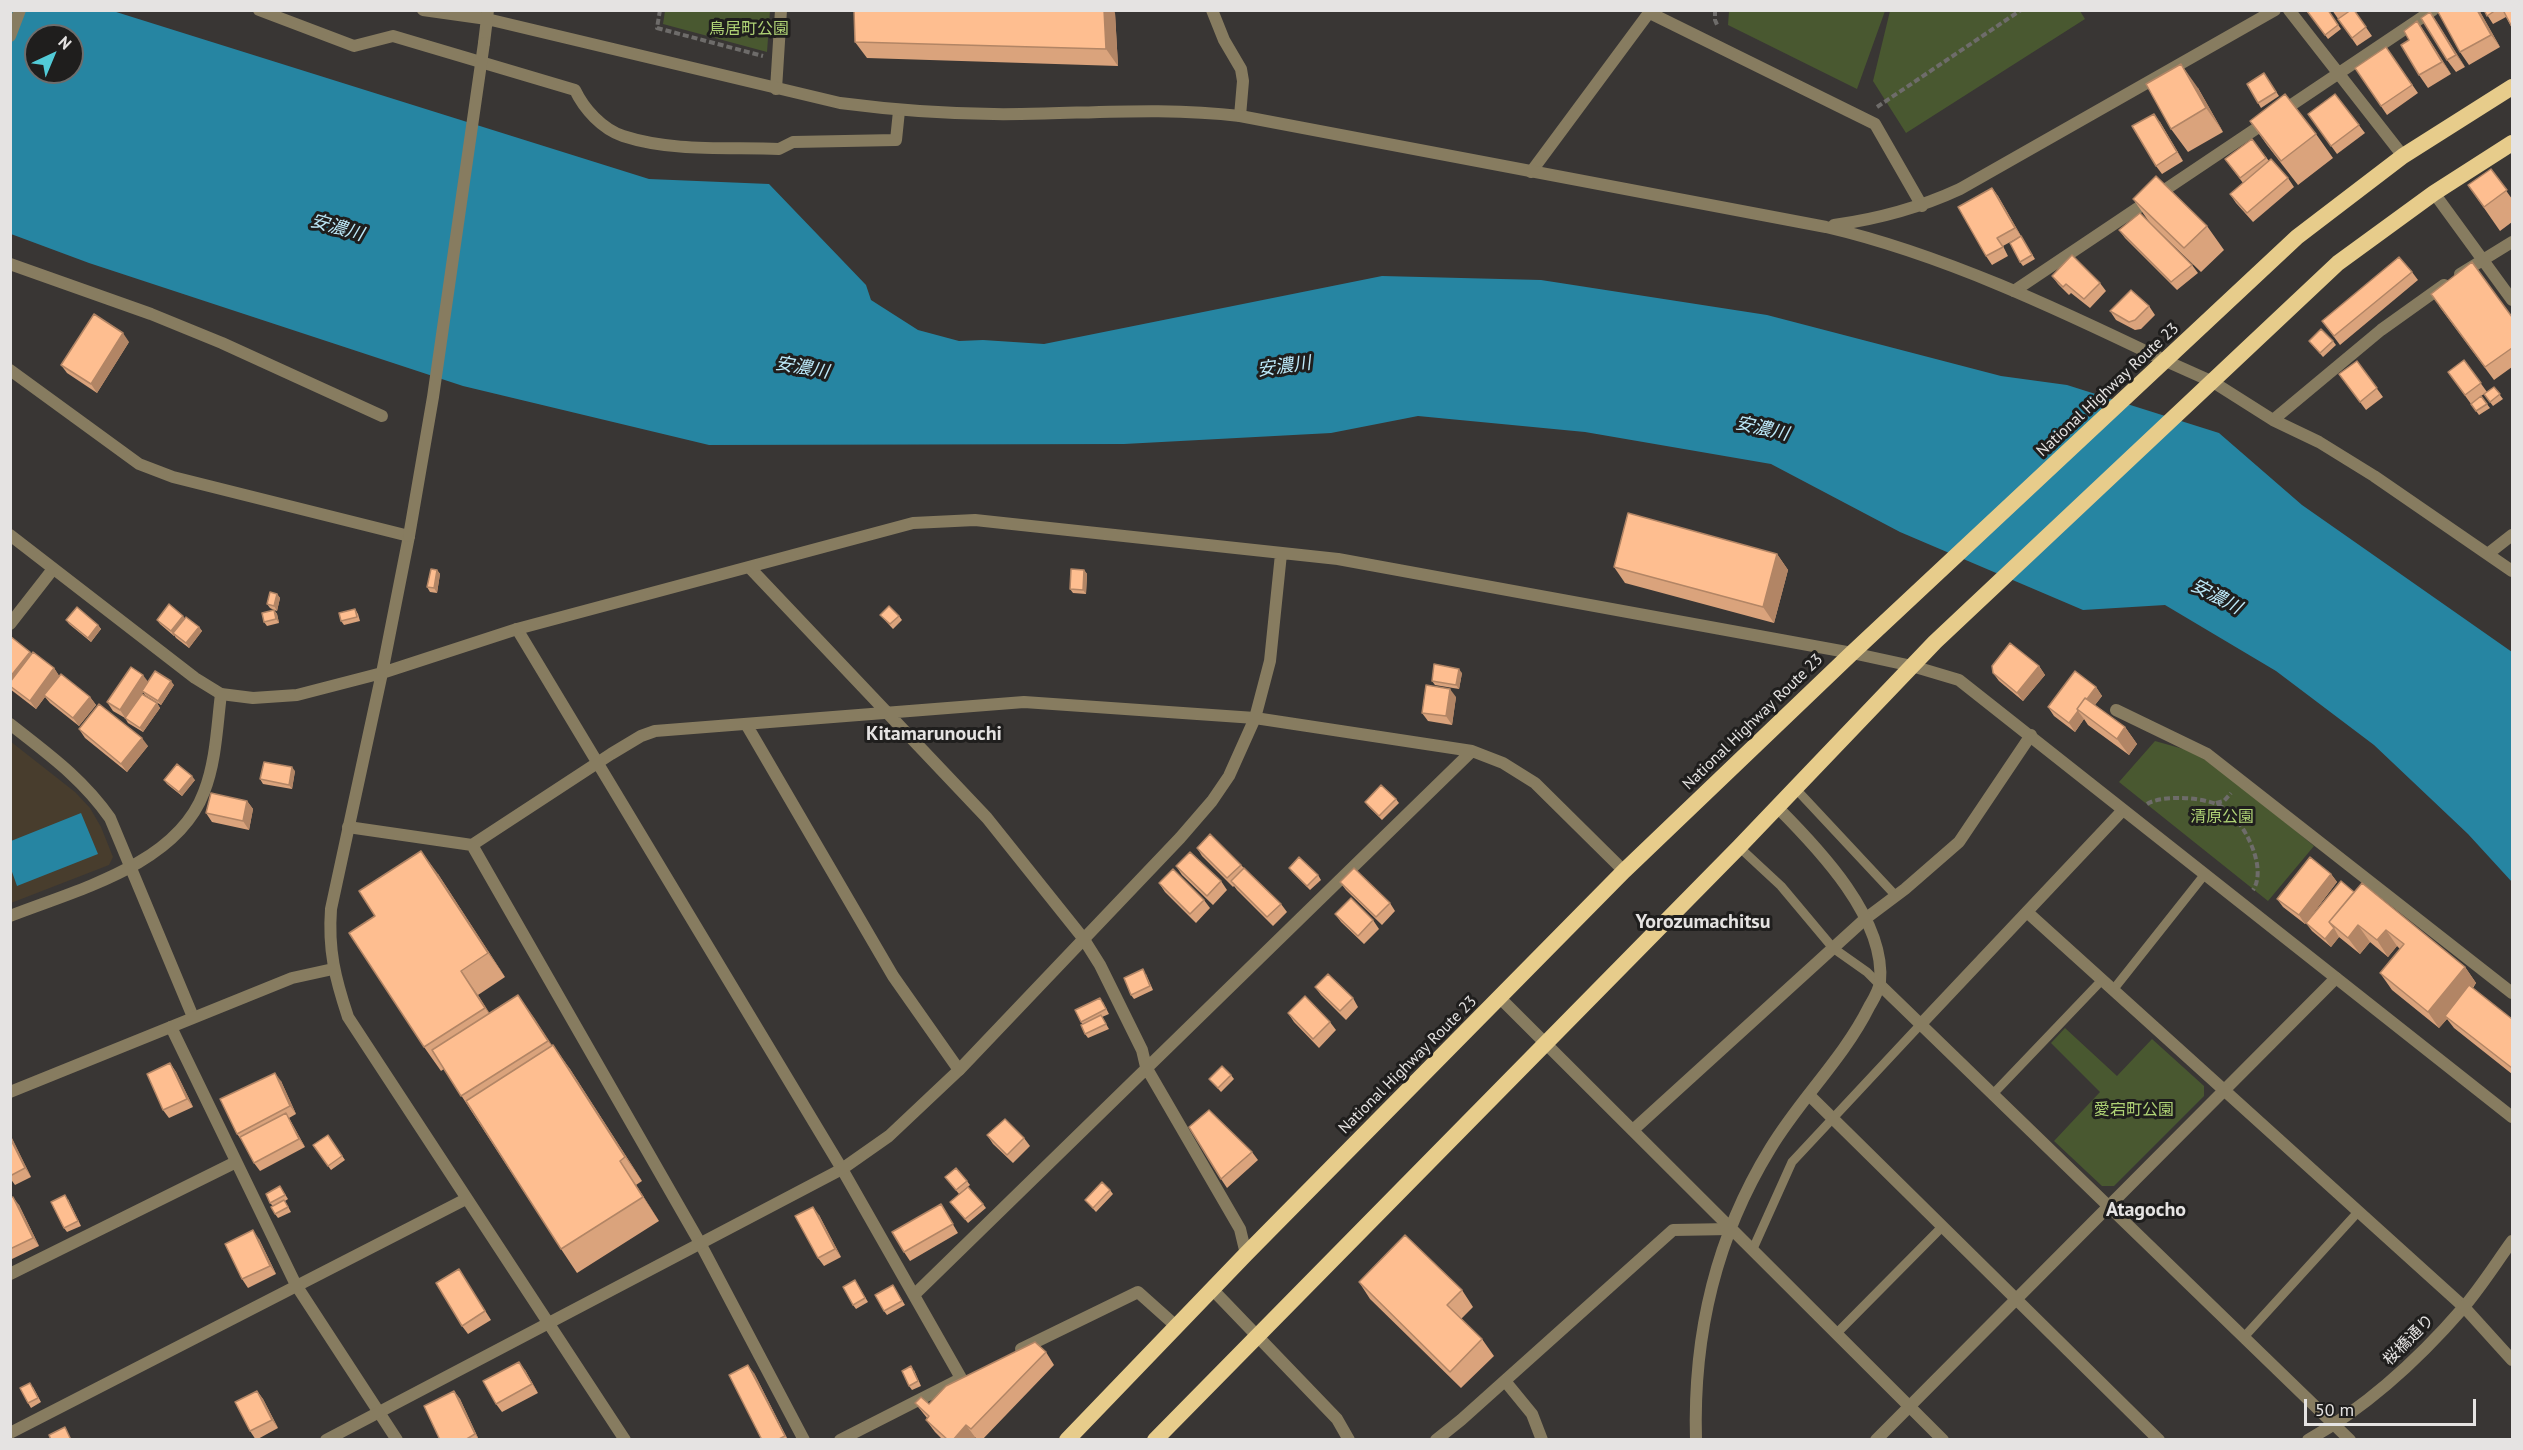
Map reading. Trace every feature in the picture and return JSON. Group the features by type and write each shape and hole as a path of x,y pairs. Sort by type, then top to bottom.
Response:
{"highway":[{"name":"National Highway Route 23","path":"1067,1440 1246,1254 1624,871 1852,653 2296,237 2403,156 2512,87"},
{"path":"1155,1440 1739,847 1935,642 2338,263 2434,193 2512,143"}],"street":[{"path":"10,36 20,10"},
{"path":"259,10 354,46 393,36 575,90 581,102 603,125 622,136 665,145 779,149 793,142 897,140 899,111"},
{"path":"423,10 488,15 776,89 840,103 899,111 962,114 1194,111 1240,116 1826,226 1861,235 2014,291 2319,442 2365,470 2489,553 2512,571"},
{"path":"776,89 781,10"},
{"path":"1212,10 1224,40 1241,69 1243,81 1240,116"},
{"path":"1826,226 1866,220 1922,206 1960,189 2275,10"},
{"path":"2289,10 2403,156"},
{"path":"2014,291 2433,10"},
{"path":"1531,172 1651,12 1875,124 1922,206"},
{"path":"488,15 433,397 382,672 330,909 329,936 333,969 348,1017 625,1440"},
{"path":"2434,193 2512,300"},
{"path":"2272,420 2387,325 2482,259 2512,242"},
{"path":"10,264 151,314 222,343 382,416"},
{"path":"10,370 139,464 173,477 409,536"},
{"path":"10,535 195,678 221,694 253,698 297,695 382,672 517,629 913,523 954,520 975,520 1338,559 1912,666 1959,680 2512,1117"},
{"path":"2489,553 2512,535"},
{"path":"326,1440 842,1169 889,1136 959,1070 1180,838 1212,801 1229,776 1255,718 1270,661 1281,554"},
{"path":"10,624 53,568"},
{"path":"750,568 987,818 1083,938 1100,965 1142,1050 1146,1067 1240,1229 1246,1254"},
{"path":"517,629 596,764 842,1169 914,1295 966,1376 840,1440"},
{"path":"10,916 130,868 164,847 182,829 204,794 210,774 221,694"},
{"path":"348,827 472,845 631,742 655,731 1024,702 1255,718 1472,751 1503,762 1535,783 1624,871"},
{"path":"2116,710 2207,754 2512,993"},
{"path":"10,724 73,774 93,794 110,818 193,1017"},
{"path":"746,724 892,976 959,1070"},
{"path":"1633,1130 1865,919 1896,896 1959,842 2031,735"},
{"path":"914,1295 1472,751"},
{"path":"1696,1440 1695,1405 1699,1346 1711,1286 1730,1229 1771,1148 1857,1030 1880,985 1880,960 1873,934 1865,919 1832,865 1777,807"},
{"path":"1921,1024 2123,810"},
{"path":"472,845 700,1243 804,1440"},
{"path":"2027,912 2464,1307 2512,1360"},
{"path":"10,1092 292,978 333,969"},
{"path":"1876,1440 2336,978"},
{"path":"1880,985 2350,1440"},
{"path":"1500,998 1943,1440"},
{"path":"171,1027 296,1286 396,1440"},
{"path":"1809,1095 2159,1440"},
{"path":"10,1274 236,1162"},
{"path":"10,1433 465,1198"},
{"path":"1436,1440 1673,1230 1730,1229"},
{"name":"桜橋通り","path":"2308,1440 2334,1425 2403,1372 2464,1307 2512,1241"},
{"path":"1212,1289 1337,1419 1348,1440"},
{"path":"1013,1353 1138,1292 1176,1326"},
{"path":"1505,1381 1532,1414 1542,1440"}],"lane":[{"path":"1795,788 1896,896"},
{"path":"1739,847 1780,886 1833,948 1867,972 1880,985"},
{"path":"2114,990 2205,874"},
{"path":"1993,1094 2102,980"},
{"path":"1752,1251 1792,1162 1831,1117 1921,1024"},
{"path":"2244,1337 2358,1212"},
{"path":"1836,1334 1942,1227"}],"path":[{"path":"660,10 657,28 778,60"},
{"path":"1715,10 1715,20 1721,35"},
{"path":"1874,108 2021,10"},
{"path":"2147,804 2156,799 2173,798 2202,801 2226,808 2251,843 2256,857 2259,878 2253,890"}],"shaded area":[{"path":"10,741 75,792 90,808 101,827 113,857 109,865 11,903"}],"green space":[{"path":"1729,10 1885,11 1857,89 1728,25"},
{"name":"鳥居町公園","path":"665,11 770,11 767,52 663,24"},
{"path":"1890,11 2080,11 2085,19 1906,133 1873,81"},
{"name":"清原公園","path":"2155,741 2194,752 2239,784 2314,846 2268,901 2119,782"},
{"name":"愛宕町公園","path":"2065,1028 2117,1076 2152,1039 2204,1086 2204,1096 2114,1186 2102,1186 2054,1141 2100,1092 2051,1043"}],"water":[{"name":"安濃川","path":"10,11 113,11 649,179 769,184 866,285 871,300 918,330 959,341 983,340 1044,344 1382,276 1541,280 1767,315 2001,376 2067,385 2219,433 2302,505 2512,652 2512,882 2468,834 2374,745 2276,671 2165,605 2083,610 1900,532 1771,464 1585,432 1418,416 1331,433 1124,444 709,445 463,386 89,263 11,234"},
{"path":"81,813 98,854 17,886 11,869 11,841"}],"building":[{"path":"854,10 1104,10 1106,49 855,42"},
{"path":"2328,10 2338,25 2325,35 2307,11"},
{"path":"2354,10 2366,27 2352,38 2338,19"},
{"path":"2437,10 2477,10 2491,35 2460,52"},
{"path":"2484,10 2496,10 2487,16"},
{"path":"2503,10 2512,10 2512,27"},
{"path":"2430,12 2456,55 2447,60 2421,18"},
{"path":"2417,21 2442,62 2419,75 2401,45 2409,40 2404,31"},
{"path":"2386,47 2412,85 2381,106 2355,68"},
{"path":"2181,64 2206,108 2171,129 2146,84"},
{"path":"2264,73 2276,92 2258,103 2247,84"},
{"path":"2285,94 2316,134 2281,161 2250,121"},
{"path":"2335,94 2359,125 2331,146 2308,114"},
{"path":"2154,114 2177,152 2156,166 2132,126"},
{"path":"2252,139 2266,158 2240,178 2225,159"},
{"path":"2271,159 2288,178 2247,213 2230,194"},
{"path":"2491,169 2507,190 2484,207 2468,185"},
{"path":"2156,176 2207,226 2184,248 2133,199"},
{"path":"1992,188 2015,228 1997,238 2003,247 1986,256 1958,207"},
{"path":"2140,213 2192,265 2171,282 2119,230"},
{"path":"2021,236 2032,255 2020,262 2010,243"},
{"path":"2072,255 2100,283 2084,299 2066,284 2063,287 2052,276"},
{"path":"2399,257 2412,272 2334,336 2322,321"},
{"path":"2472,262 2512,317 2512,348 2485,367 2431,294"},
{"path":"2131,290 2149,306 2135,320 2129,322 2110,311"},
{"path":"94,314 123,333 91,384 61,365"},
{"path":"2321,329 2333,341 2320,353 2309,341"},
{"path":"2464,360 2481,383 2465,395 2448,372"},
{"path":"2357,361 2377,388 2360,402 2339,374"},
{"path":"2494,387 2500,394 2490,402 2484,394"},
{"path":"2481,396 2487,404 2476,411 2471,404"},
{"path":"1628,513 1777,554 1763,607 1614,567"},
{"path":"431,569 437,570 434,588 427,587"},
{"path":"1071,569 1084,570 1083,590 1070,589"},
{"path":"270,592 277,594 274,606 267,604"},
{"path":"169,604 183,616 171,631 157,620"},
{"path":"889,606 899,616 890,624 880,615"},
{"path":"77,607 98,625 88,638 66,620"},
{"path":"355,609 357,617 341,621 339,613"},
{"path":"274,610 276,619 264,622 262,613"},
{"path":"186,617 199,627 186,643 173,633"},
{"path":"10,636 30,652 10,677"},
{"path":"2010,643 2039,666 2017,693 1993,673 1992,666"},
{"path":"33,652 54,668 30,701 10,686 10,682"},
{"path":"1434,664 1459,669 1456,685 1432,681"},
{"path":"131,667 143,675 120,710 107,702"},
{"path":"155,671 171,681 158,701 142,691"},
{"path":"2075,671 2096,687 2087,699 2085,698 2069,723 2048,707"},
{"path":"61,674 90,697 73,718 44,695"},
{"path":"1426,685 1450,689 1446,716 1422,713"},
{"path":"142,694 157,703 140,728 125,718"},
{"path":"2085,698 2125,727 2117,739 2077,709"},
{"path":"99,704 142,738 121,764 79,729"},
{"path":"264,762 292,767 289,785 260,779"},
{"path":"177,764 192,776 179,792 164,780"},
{"path":"1381,785 1396,799 1379,816 1365,802"},
{"path":"211,793 247,801 243,821 206,813"},
{"path":"1210,834 1241,865 1227,878 1197,848"},
{"path":"421,851 488,953 461,971 485,1008 424,1047 349,933 375,916 359,891"},
{"path":"1190,852 1221,881 1207,896 1176,866"},
{"path":"1299,857 1318,875 1307,886 1289,868"},
{"path":"2310,857 2331,874 2299,915 2277,899"},
{"path":"1244,868 1281,904 1267,917 1231,881"},
{"path":"1354,868 1390,903 1376,917 1340,882"},
{"path":"1173,869 1204,900 1190,914 1159,883"},
{"path":"2341,881 2354,892 2329,922 2334,928 2325,939 2306,923"},
{"path":"2362,883 2465,967 2428,1012 2380,973 2404,944 2386,930 2377,940 2358,925 2348,938 2329,922"},
{"path":"1351,898 1373,920 1358,936 1335,914"},
{"path":"1143,969 1150,986 1131,995 1124,978"},
{"path":"1328,974 1353,998 1340,1011 1315,987"},
{"path":"2469,985 2512,1019 2512,1068 2445,1016"},
{"path":"518,995 548,1041 461,1096 432,1050"},
{"path":"1305,996 1330,1022 1313,1039 1288,1013"},
{"path":"1100,998 1106,1009 1081,1022 1075,1010"},
{"path":"1101,1015 1106,1024 1085,1034 1081,1025"},
{"path":"553,1045 625,1157 620,1161 643,1197 561,1249 466,1101"},
{"path":"170,1063 187,1099 163,1110 147,1074"},
{"path":"1222,1066 1231,1075 1218,1088 1209,1079"},
{"path":"275,1073 290,1106 237,1134 220,1099"},
{"path":"1209,1110 1252,1152 1221,1179 1189,1127"},
{"path":"286,1113 299,1139 254,1163 240,1137"},
{"path":"1005,1119 1024,1138 1007,1155 987,1135"},
{"path":"328,1135 342,1156 328,1166 313,1145"},
{"path":"10,1138 25,1168 10,1176"},
{"path":"956,1168 967,1181 956,1190 945,1177"},
{"path":"1102,1182 1110,1190 1093,1208 1085,1200"},
{"path":"280,1186 285,1195 270,1203 266,1194"},
{"path":"968,1187 983,1204 965,1219 950,1202"},
{"path":"65,1195 78,1221 64,1228 51,1202"},
{"path":"13,1197 33,1238 10,1249 10,1198"},
{"path":"284,1200 288,1207 275,1214 271,1207"},
{"path":"941,1204 953,1224 904,1252 892,1232"},
{"path":"813,1207 835,1249 818,1258 795,1216"},
{"path":"253,1230 270,1266 242,1279 225,1244"},
{"path":"1405,1235 1462,1290 1447,1305 1482,1339 1450,1372 1359,1282"},
{"path":"459,1269 485,1311 462,1326 436,1283"},
{"path":"855,1280 865,1298 853,1305 843,1287"},
{"path":"893,1285 902,1301 884,1311 875,1295"},
{"path":"1035,1342 1046,1352 971,1429 966,1425 953,1440 948,1440 926,1420 929,1416 915,1403 921,1397 929,1404 946,1386"},
{"path":"519,1362 532,1384 496,1404 483,1381"},
{"path":"748,1365 785,1436 777,1440 762,1440 729,1375"},
{"path":"911,1366 918,1381 909,1386 902,1371"},
{"path":"30,1383 38,1398 28,1403 20,1388"},
{"path":"257,1391 272,1420 250,1431 235,1402"},
{"path":"454,1391 475,1434 465,1440 440,1440 424,1406"},
{"path":"65,1427 71,1440 51,1440 49,1435"}],"district":[{"name":"Kitamarunouchi","path":"934,734"},
{"name":"Yorozumachitsu","path":"1703,922"},
{"name":"Atagocho","path":"2146,1210"}]}
